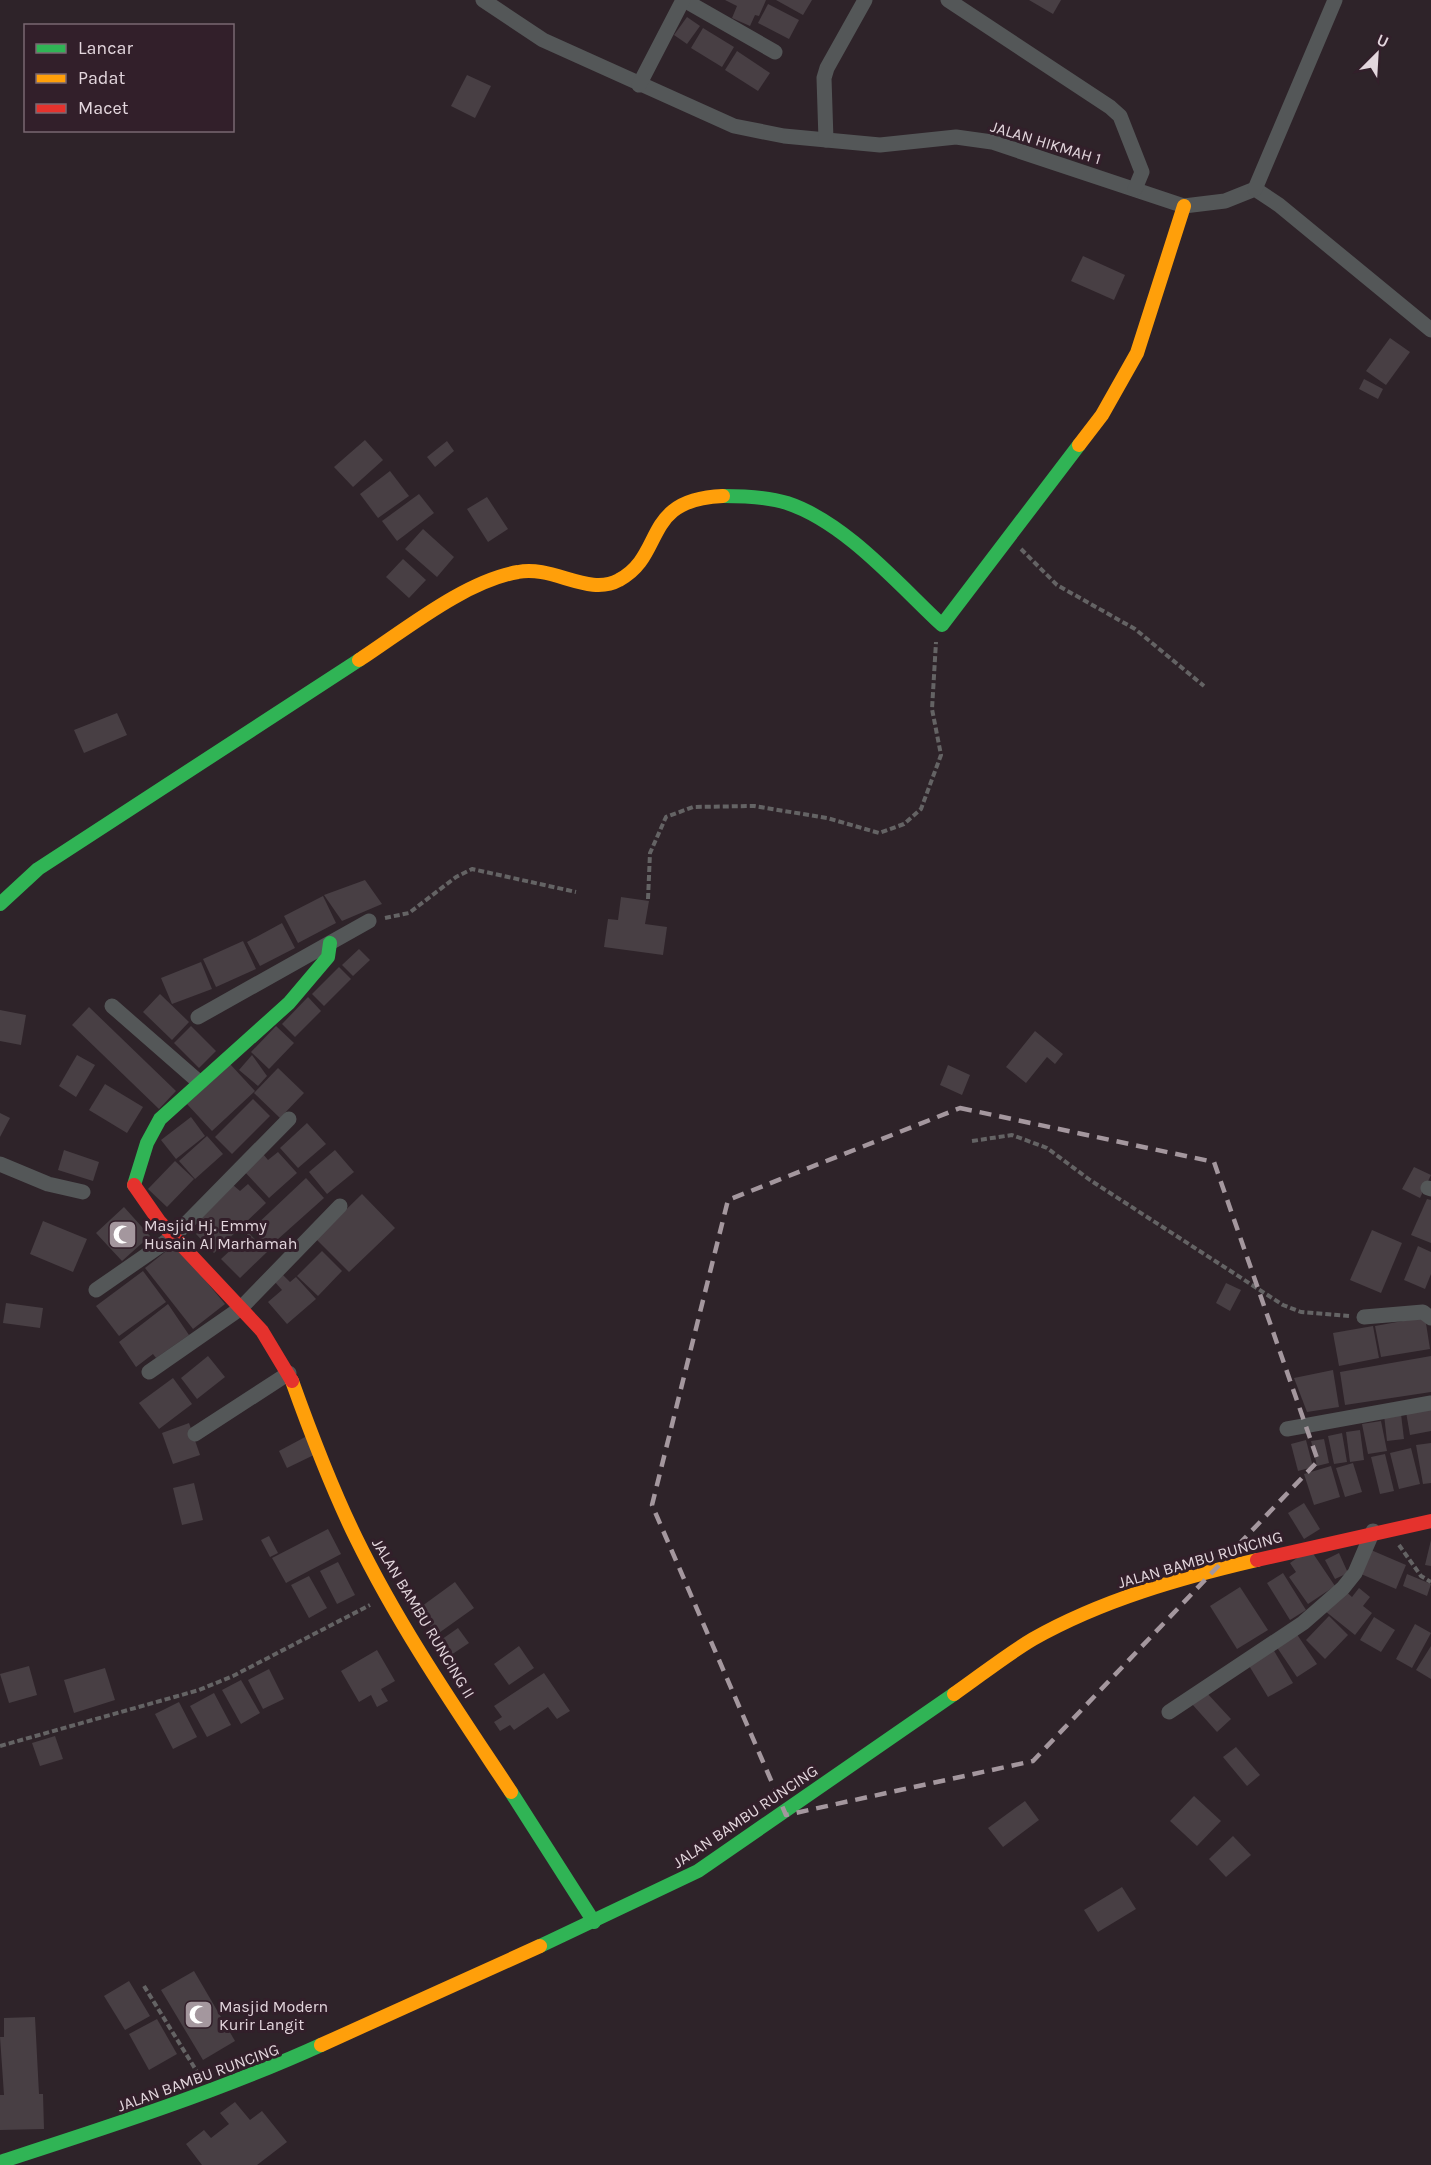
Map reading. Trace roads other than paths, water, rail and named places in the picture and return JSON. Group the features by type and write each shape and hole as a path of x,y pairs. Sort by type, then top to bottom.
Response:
{"street":[{"name":"JALAN HIKMAH 1","path":"483,0 543,40 734,126 783,136 880,145 956,137 983,141 1184,206 1225,201 1255,189"},
{"path":"639,85 683,0 775,52"},
{"path":"826,140 824,78 827,68 865,0"},
{"path":"948,0 1110,107 1120,116 1142,172 1136,189"},
{"path":"1335,0 1255,189 1279,205 1431,330"},
{"path":"0,904 25,879 76,847 205,758 476,584 511,572 546,571 594,586 603,586 622,580 637,563 657,528 673,510 691,500 720,496 758,497 793,506 824,522 942,625 1102,415 1126,375 1137,353 1184,206"},
{"path":"198,1017 369,921"},
{"path":"112,1006 199,1082 289,1003 328,957 330,943"},
{"name":"JALAN BAMBU RUNCING II","path":"199,1082 160,1119 147,1143 133,1184 159,1221 262,1330 289,1373 318,1453 355,1537 386,1596 426,1664 534,1826 594,1922"},
{"path":"96,1290 174,1236 289,1119"},
{"path":"0,1164 48,1184 83,1192"},
{"path":"149,1372 241,1308 340,1206"},
{"path":"1364,1317 1423,1312 1431,1318"},
{"path":"195,1434 289,1373"},
{"path":"1287,1429 1431,1404"},
{"name":"JALAN BAMBU RUNCING","path":"0,2162 143,2116 317,2048 594,1922 698,1871 1032,1640 1075,1616 1143,1590 1373,1531 1431,1521"},
{"path":"1169,1712 1303,1623 1343,1588 1355,1573 1373,1531"}],"place":[{"name":"Masjid Hj. Emmy Husain Al Marhamah","path":"123,1234"},
{"name":"Masjid Modern Kurir Langit","path":"198,2015"}]}
